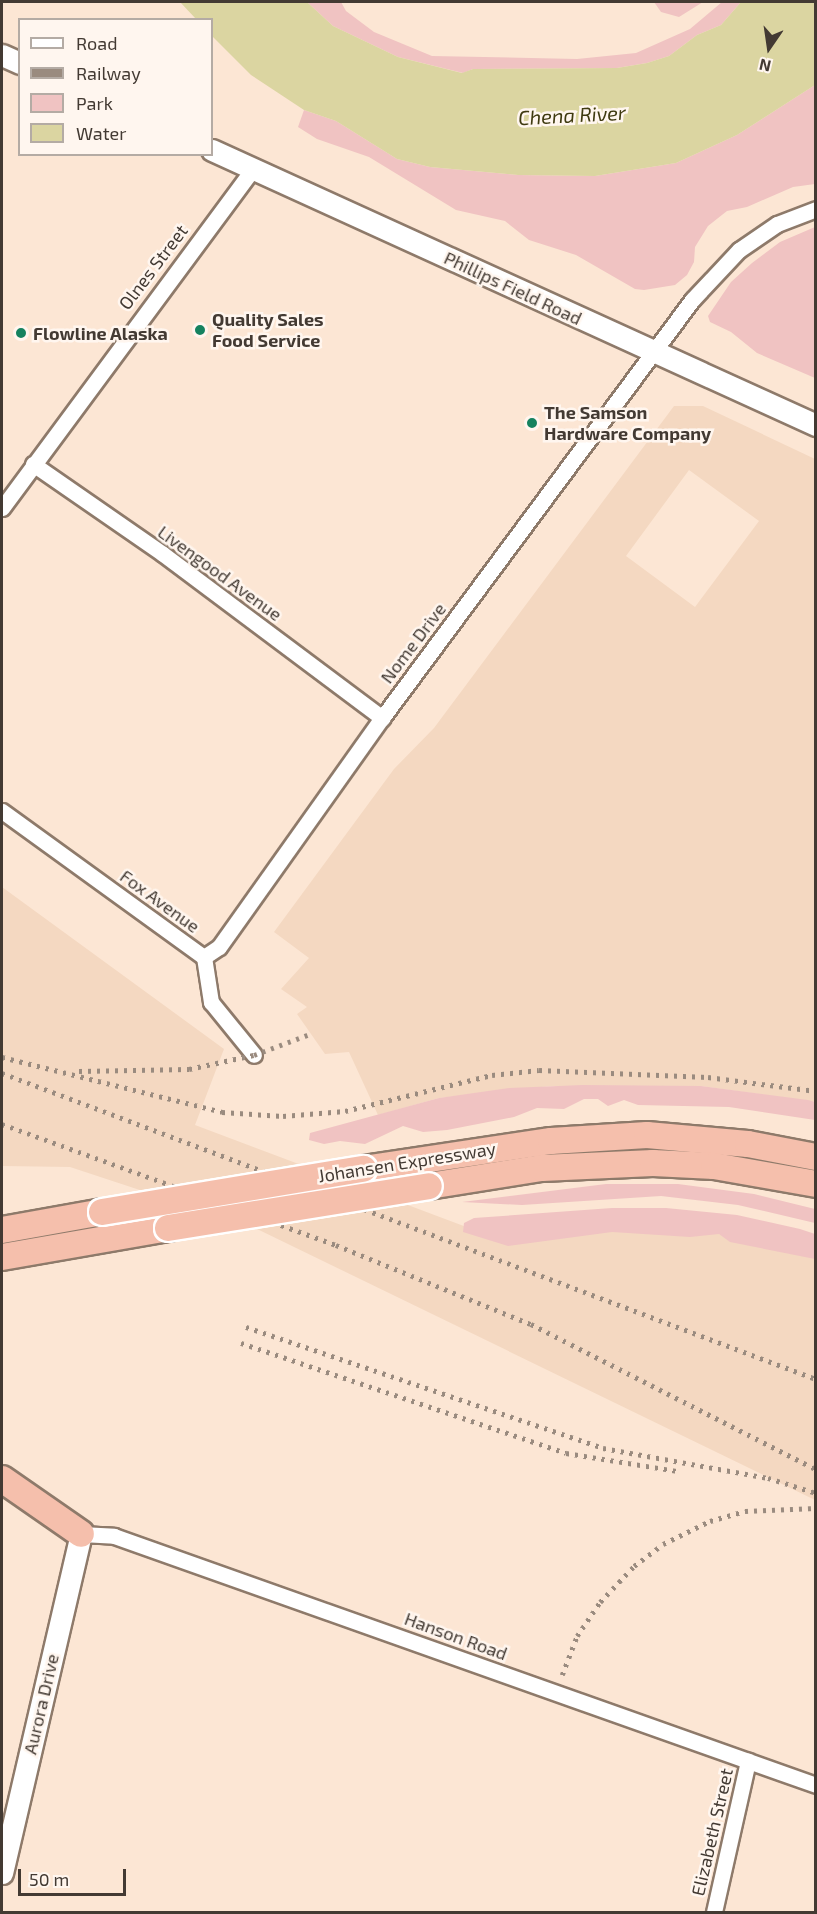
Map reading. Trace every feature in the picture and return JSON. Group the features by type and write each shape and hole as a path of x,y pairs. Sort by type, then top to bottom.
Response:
{"highway":[{"name":"Johansen Expressway","path":"2,1230 496,1148 601,1137 674,1136 807,1153"},
{"name":"Johansen Expressway","path":"2,1257 168,1228 554,1167 653,1163 714,1166 816,1184"},
{"path":"714,1166 816,1197"},
{"path":"2,1479 81,1534"}],"street":[{"path":"2,55 18,62"},
{"name":"Phillips Field Road","path":"213,150 816,425"},
{"name":"Olnes Street","path":"2,508 253,169"},
{"name":"Nome Drive","path":"204,957 219,947 382,718 698,293 739,250 777,224 816,209"},
{"name":"Livengood Avenue","path":"33,464 162,554 382,718"},
{"name":"Fox Avenue","path":"2,811 204,957 212,1002 254,1055"},
{"name":"Hanson Road","path":"81,1534 114,1536 816,1785"},
{"name":"Aurora Drive","path":"2,1873 81,1534"},
{"name":"Elizabeth Street","path":"714,1912 748,1761"}],"shaded area":[{"path":"674,406 703,406 815,459 815,1102 701,1086 551,1086 439,1098 378,1115 349,1052 325,1054 297,1014 307,1007 281,989 309,958 274,932 394,769 434,728","holes":["689,470 759,521 695,607 626,556"]},
{"path":"2,887 224,1049 195,1125 501,1240 608,1222 728,1235 815,1254 815,1500 255,1228 70,1167 2,1166"}],"green space":[{"path":"307,2 341,2 346,11 374,32 432,56 577,59 636,53 690,29 722,2 741,2 721,25 697,35 669,56 647,63 617,68 473,69 463,73 398,57 333,26"},
{"path":"654,2 703,2 679,17 661,12"},
{"path":"815,85 815,184 793,187 747,207 727,211 708,226 695,247 694,262 687,275 675,285 644,290 635,289 576,255 529,240 505,221 456,210 369,157 317,139 298,127 304,110 336,121 397,159 430,167 518,175 595,176 676,163 737,135"},
{"path":"815,227 815,378 757,353 731,332 710,322 708,316 731,282 752,263 780,242"},
{"path":"583,1085 701,1086 808,1100 815,1102 815,1120 729,1107 638,1105 624,1100 608,1106 598,1099 584,1099 564,1109 537,1108 514,1117 447,1130 423,1132 403,1126 365,1144 340,1141 324,1144 309,1140 310,1133 439,1098 509,1088"},
{"path":"606,1184 678,1184 754,1194 815,1209 815,1223 738,1205 661,1196 522,1205 462,1202"},
{"path":"612,1208 666,1208 737,1215 800,1229 815,1234 815,1259 730,1242 719,1234 690,1237 612,1232 508,1246 463,1232 464,1223 474,1218"}],"water":[{"name":"Chena River","path":"180,2 307,2 333,26 398,57 462,73 473,69 617,68 647,63 669,56 697,35 721,25 741,2 815,2 815,85 737,135 676,163 595,176 518,175 430,167 397,159 336,121 304,110 251,75 213,37 213,18 195,18"}],"railway":[{"path":"79,1071 189,1069 254,1055 310,1034"},
{"path":"2,1057 222,1112 283,1116 345,1111 492,1075 539,1070 708,1077 816,1091"},
{"path":"2,1073 816,1379"},
{"path":"2,1124 336,1245 531,1324 816,1469"},
{"path":"246,1327 603,1448 768,1478 816,1493"},
{"path":"241,1343 566,1453 677,1471"},
{"path":"562,1675 577,1636 600,1602 634,1566 663,1544 710,1521 745,1511 816,1508"}],"place":[{"name":"Quality Sales Food Service","path":"200,330"},
{"name":"Flowline Alaska","path":"21,333"},
{"name":"The Samson Hardware Company","path":"532,423"}]}
